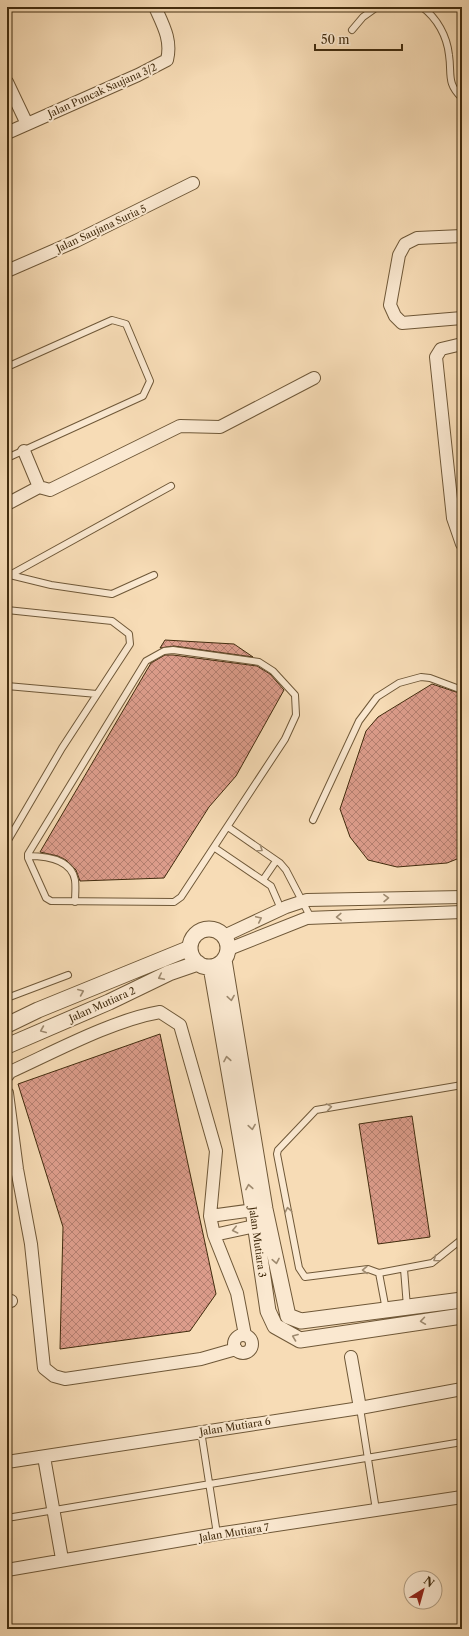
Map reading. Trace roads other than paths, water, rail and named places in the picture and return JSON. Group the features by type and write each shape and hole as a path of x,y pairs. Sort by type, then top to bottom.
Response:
{"street":[{"name":"Jalan Puncak Saujana 3/2","path":"7,133 167,60 170,49 168,37 154,7"},
{"path":"7,82 27,124"},
{"name":"Jalan Saujana Suria 5","path":"7,271 76,241 194,183"},
{"path":"462,236 417,238 405,244 399,255 390,305 395,316 402,323 462,318"},
{"path":"462,344 441,348 436,357 453,518 462,544"},
{"path":"7,504 39,488 50,490 180,426 220,427 314,378"},
{"path":"24,451 39,488"},
{"path":"217,955 281,910 303,901 462,897"},
{"path":"217,955 298,921 311,918 462,912"},
{"path":"190,948 194,936 204,929 216,930 217,955"},
{"name":"Jalan Mutiara 3","path":"190,948 193,958 217,955 261,1217 268,1311 275,1326 300,1340 462,1316"},
{"name":"Jalan Mutiara 2","path":"7,1025 45,1007 190,948"},
{"name":"Jalan Mutiara 2","path":"7,1046 109,1002 169,973 217,955"},
{"path":"7,1076 10,1072 92,1035 147,1014 160,1012 180,1025 216,1151 210,1216 214,1235 237,1293 245,1335 250,1338 252,1342 250,1350 243,1353 236,1349 202,1359 65,1379 54,1376 44,1368 31,1244 17,1169 7,1094"},
{"path":"210,1216 261,1217"},
{"path":"214,1235 261,1217"},
{"name":"Jalan Mutiara 3","path":"261,1217 288,1316 301,1321 462,1300"},
{"path":"350,1358 360,1408"},
{"name":"Jalan Mutiara 6","path":"7,1462 201,1431 360,1408 462,1389"},
{"path":"44,1457 62,1559"},
{"name":"Jalan Mutiara 7","path":"7,1570 62,1559 217,1534 462,1497"}],"lane":[{"path":"352,30 363,17 377,7"},
{"path":"422,7 430,13 444,34 450,55 449,79 455,92 462,98"},
{"path":"7,367 112,320 126,324 150,381 143,396 7,458"},
{"path":"8,574 171,486"},
{"path":"8,574 50,585 112,594 154,575"},
{"path":"7,610 112,621 129,634 130,644 62,748 7,842"},
{"path":"164,651 180,651 259,662 273,671 295,696 296,715 285,739 228,827 187,891 174,902 55,903 46,898 28,856 146,661 164,651"},
{"path":"312,820 362,715 377,697 399,684 421,677 430,678 462,690"},
{"path":"7,686 97,694"},
{"path":"228,827 276,861 286,870 311,918"},
{"path":"215,848 274,889 281,910"},
{"path":"28,856 45,856 57,860 68,868 75,880 75,902"},
{"path":"263,880 276,861"},
{"path":"7,998 68,974"},
{"path":"462,1085 316,1110 278,1150 277,1154 298,1261 302,1274 305,1277 368,1269 379,1273 432,1263 462,1239"},
{"path":"404,1269 407,1307"},
{"path":"379,1273 386,1310"},
{"path":"360,1408 376,1510"},
{"path":"201,1431 208,1484 217,1534"},
{"path":"7,1518 462,1442"}]}
